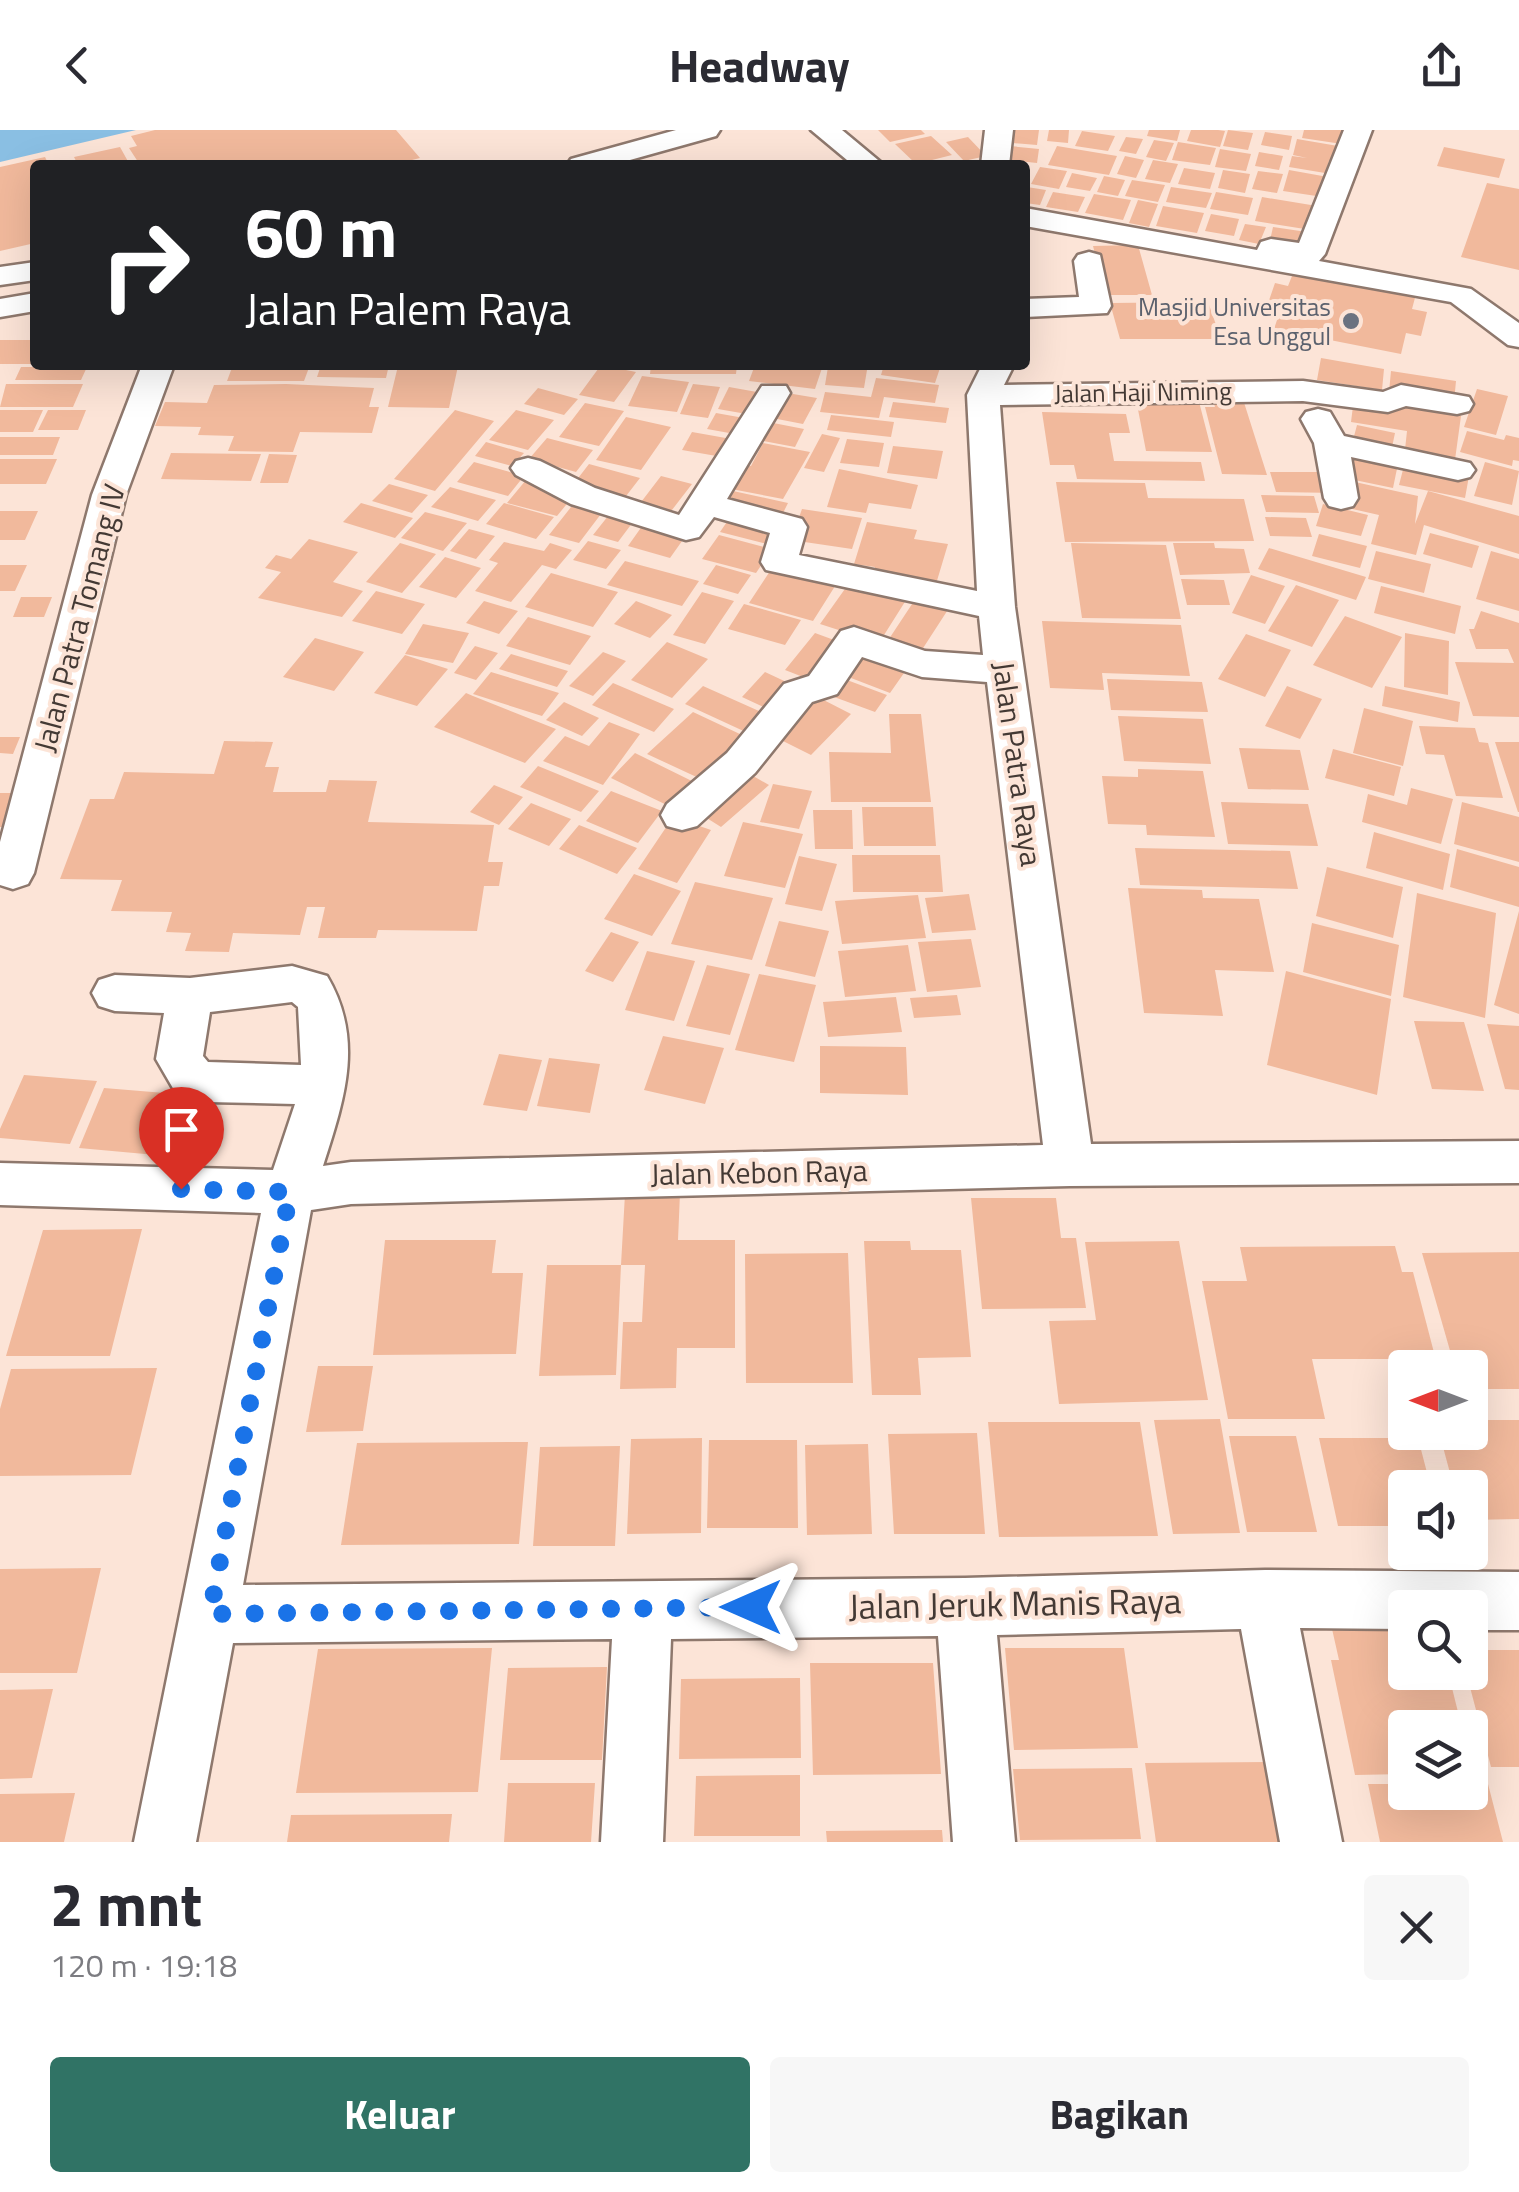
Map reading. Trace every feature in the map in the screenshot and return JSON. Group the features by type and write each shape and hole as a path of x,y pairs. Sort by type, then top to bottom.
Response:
{"street":[{"path":"599,160 706,130"},
{"path":"825,130 864,160"},
{"path":"996,160 999,130"},
{"path":"1030,215 1310,254 1358,130"},
{"path":"1030,215 1460,295 1519,338"},
{"path":"1030,308 1096,306 1089,261"},
{"path":"0,276 30,272"},
{"path":"0,308 30,303"},
{"name":"Jalan Patra Tomang IV","path":"13,873 110,495 156,370"},
{"name":"Jalan Haji Niming","path":"993,385 1042,393 1304,391 1388,402 1401,394 1457,404"},
{"name":"Jalan Patra Raya","path":"993,385 996,607 1070,1165"},
{"path":"1304,391 1331,444 1341,498"},
{"path":"528,468 582,496 686,529 706,504 774,393"},
{"path":"1331,444 1458,470"},
{"path":"706,504 789,527 779,562 996,607"},
{"path":"682,814 741,763 798,692 823,685 854,640 922,664 1004,670"},
{"path":"115,993 190,996 292,984 311,989 321,1006 325,1085 290,1192 165,1842"},
{"path":"190,996 179,1059 191,1076 206,1082 325,1085"},
{"name":"Jalan Kebon Raya","path":"0,1184 290,1192 351,1183 1070,1165 1519,1162"},
{"path":"1264,1599 1311,1842"},
{"name":"Jalan Jeruk Manis Raya","path":"210,1614 1264,1599 1519,1601"},
{"path":"965,1606 984,1842"},
{"path":"632,1842 644,1608"}],"water":[{"path":"0,130 136,130 0,162"}],"building":[{"path":"155,130 396,130 420,158 137,160 129,148 137,146 131,136"},
{"path":"878,130 921,130 925,134 890,142"},
{"path":"1002,130 1039,130 1037,145 1000,142"},
{"path":"1049,130 1069,130 1068,143 1047,141"},
{"path":"1149,130 1180,130 1177,141 1147,136"},
{"path":"1191,130 1225,131 1220,147 1187,141"},
{"path":"1228,130 1253,133 1248,150 1223,146"},
{"path":"1304,130 1346,130 1342,144 1302,138"},
{"path":"1082,131 1115,136 1108,151 1075,146"},
{"path":"1265,132 1292,136 1289,150 1261,145"},
{"path":"931,136 952,155 912,160 895,144"},
{"path":"968,137 986,156 963,160 946,142"},
{"path":"1126,137 1143,139 1136,154 1119,151"},
{"path":"1297,139 1338,146 1325,173 1289,167 1292,156 1307,158 1293,155"},
{"path":"1154,140 1174,143 1166,161 1146,157"},
{"path":"1178,142 1216,148 1210,165 1172,160"},
{"path":"1000,145 1039,149 1037,163 998,159"},
{"path":"1057,146 1117,156 1109,175 1048,165"},
{"path":"120,147 127,160 76,160 74,157"},
{"path":"1444,147 1505,159 1499,178 1437,166"},
{"path":"1220,149 1251,154 1246,171 1215,167"},
{"path":"1259,152 1283,156 1279,170 1255,166"},
{"path":"1125,156 1144,160 1136,178 1117,174"},
{"path":"30,160 30,244 0,251 0,167"},
{"path":"1153,160 1178,164 1170,183 1145,179"},
{"path":"1040,167 1067,171 1059,189 1031,184"},
{"path":"1184,168 1215,173 1210,189 1178,184"},
{"path":"1223,170 1250,174 1245,193 1218,188"},
{"path":"1289,170 1328,177 1323,197 1283,191"},
{"path":"1258,171 1283,174 1277,193 1252,189"},
{"path":"1072,173 1097,178 1090,191 1066,187"},
{"path":"1104,176 1125,180 1118,196 1097,192"},
{"path":"1132,180 1165,185 1158,202 1125,196"},
{"path":"1487,183 1519,189 1519,270 1461,257"},
{"path":"1030,187 1046,190 1040,205 1030,204"},
{"path":"1171,187 1212,193 1206,208 1166,202"},
{"path":"1053,192 1085,197 1078,212 1046,207"},
{"path":"1216,192 1253,198 1248,215 1210,209"},
{"path":"1094,194 1131,200 1123,220 1085,213"},
{"path":"1262,197 1317,206 1311,230 1255,221"},
{"path":"1138,200 1158,204 1149,227 1129,223"},
{"path":"1163,206 1204,213 1197,233 1156,226"},
{"path":"1211,214 1239,219 1234,236 1205,231"},
{"path":"1245,224 1266,227 1259,244 1239,240"},
{"path":"1273,227 1307,232 1302,251 1269,245"},
{"path":"1138,245 1152,295 1106,295 1093,246"},
{"name":"Masjid Universitas Esa Unggul","path":"1294,271 1416,294 1412,309 1427,312 1421,336 1406,333 1401,354 1274,329 1281,308 1267,306 1275,283 1288,286"},
{"path":"1208,302 1221,339 1120,339 1110,303"},
{"path":"0,340 30,340 30,364 0,364"},
{"path":"1321,358 1384,369 1382,390 1317,380"},
{"path":"21,367 86,370 81,380 15,380"},
{"path":"231,370 308,370 304,381 227,381"},
{"path":"319,370 388,370 386,378 317,377"},
{"path":"397,370 457,370 449,408 388,407"},
{"path":"597,370 636,372 614,402 579,395"},
{"path":"650,370 736,370 736,374 650,374"},
{"path":"753,370 821,370 815,389 749,381"},
{"path":"828,370 867,370 864,388 825,385"},
{"path":"882,370 939,370 935,383 881,375"},
{"path":"1391,371 1456,381 1454,402 1389,392"},
{"path":"642,376 689,382 677,412 628,406"},
{"path":"876,378 939,385 935,403 884,397 879,418 820,412 825,392 871,397"},
{"path":"6,384 83,384 73,407 0,407"},
{"path":"693,384 720,387 708,418 680,414"},
{"path":"214,385 374,388 369,407 379,407 372,433 300,432 293,452 228,451 234,436 198,435 201,427 155,426 165,402 207,403"},
{"path":"729,387 769,394 758,416 718,409"},
{"path":"538,388 578,399 564,415 524,404"},
{"path":"1477,389 1508,396 1496,435 1464,427"},
{"path":"781,392 817,398 803,424 767,417"},
{"path":"1211,393 1241,393 1267,475 1222,474 1205,407 1215,407"},
{"path":"1135,394 1197,394 1212,452 1146,451"},
{"path":"1354,398 1461,416 1454,467 1404,459 1407,431 1351,422"},
{"path":"893,402 949,408 946,423 889,417"},
{"path":"585,403 624,411 599,446 559,437"},
{"path":"0,410 43,410 33,432 0,432"},
{"path":"48,410 86,410 78,430 38,430"},
{"path":"455,410 494,421 435,491 394,479"},
{"path":"516,410 554,420 528,450 489,440"},
{"path":"1042,412 1126,414 1130,433 1109,433 1114,461 1201,462 1205,481 1077,479 1074,465 1050,465"},
{"path":"716,413 755,420 746,436 707,429"},
{"path":"831,415 894,422 891,437 827,430"},
{"path":"626,417 671,427 641,470 596,460"},
{"path":"763,421 804,429 795,447 752,439"},
{"path":"1357,425 1395,433 1391,452 1352,444"},
{"path":"1467,431 1504,440 1506,435 1519,438 1519,461 1513,460 1512,466 1460,452"},
{"path":"692,432 737,440 728,458 682,450"},
{"path":"822,434 840,438 824,472 804,468"},
{"path":"0,437 60,437 53,455 0,455"},
{"path":"547,438 593,450 576,472 529,459"},
{"path":"847,439 884,443 879,467 840,463"},
{"path":"486,442 524,453 512,466 475,456"},
{"path":"763,443 810,452 783,499 721,487 735,463 751,466"},
{"path":"893,446 943,451 937,479 887,473"},
{"path":"1351,449 1399,459 1393,488 1345,478"},
{"path":"171,453 261,454 251,481 161,479"},
{"path":"269,454 297,455 288,483 260,483"},
{"path":"0,459 57,459 46,484 0,484"},
{"path":"474,462 524,476 508,496 457,482"},
{"path":"1405,462 1469,476 1465,498 1399,485"},
{"path":"1485,462 1519,471 1512,505 1474,496"},
{"path":"589,464 640,478 623,500 572,486"},
{"path":"839,469 918,485 911,509 869,503 866,513 827,507"},
{"path":"1270,472 1331,472 1338,493 1276,492"},
{"path":"661,476 692,484 665,519 635,510"},
{"path":"526,480 575,494 557,516 507,503"},
{"path":"1056,482 1145,483 1148,498 1244,499 1254,541 1065,542"},
{"path":"1355,482 1418,496 1415,524 1428,491 1519,516 1519,554 1424,525 1416,555 1371,544 1379,515 1348,508"},
{"path":"389,484 428,495 412,513 372,501"},
{"path":"450,487 496,500 478,521 431,507"},
{"path":"733,491 788,503 781,517 725,506"},
{"path":"1261,495 1314,496 1319,513 1266,512"},
{"path":"575,502 604,510 579,543 549,535"},
{"path":"361,503 413,518 395,538 343,522"},
{"path":"504,503 554,517 536,539 486,524"},
{"path":"1323,504 1368,515 1361,536 1316,526"},
{"path":"802,509 862,518 852,549 791,540"},
{"path":"0,511 38,511 25,540 0,540"},
{"path":"612,511 636,518 618,542 593,535"},
{"path":"425,512 467,523 443,551 401,538"},
{"path":"733,513 787,527 775,546 720,532"},
{"path":"1265,517 1306,518 1312,537 1270,536"},
{"path":"645,522 687,534 670,558 628,546"},
{"path":"867,522 917,530 914,539 948,544 936,584 873,574 875,567 854,564"},
{"path":"469,529 495,536 476,559 450,551"},
{"path":"1430,533 1479,546 1472,568 1423,554"},
{"path":"1319,534 1367,546 1360,568 1312,556"},
{"path":"719,535 772,549 756,573 702,559"},
{"path":"309,539 358,552 333,582 363,591 342,617 258,598 281,572 265,568 276,555 291,559"},
{"path":"588,541 621,550 606,569 573,560"},
{"path":"504,542 544,551 550,543 572,550 556,569 542,565 511,602 475,591 498,563 489,560"},
{"path":"400,543 436,554 402,593 366,582"},
{"path":"1071,543 1166,545 1181,619 1082,618"},
{"path":"1173,543 1214,543 1215,548 1244,549 1250,573 1180,575"},
{"path":"1269,548 1366,577 1356,600 1258,569"},
{"path":"1376,551 1431,564 1424,593 1368,579"},
{"path":"1491,551 1519,559 1519,611 1476,599"},
{"path":"445,557 481,568 456,598 419,587"},
{"path":"625,561 699,581 682,606 607,585"},
{"path":"0,565 27,565 15,591 0,591"},
{"path":"716,565 751,575 738,594 703,584"},
{"path":"774,565 837,583 813,621 749,603"},
{"path":"551,573 618,592 593,627 525,607"},
{"path":"1251,575 1285,586 1265,624 1232,613"},
{"path":"852,579 908,597 879,643 820,624"},
{"path":"1181,579 1224,580 1230,605 1187,605"},
{"path":"1296,585 1339,600 1312,647 1268,631"},
{"path":"1381,586 1461,606 1455,634 1374,613"},
{"path":"376,591 425,604 402,634 352,621"},
{"path":"702,592 734,601 705,644 673,635"},
{"path":"918,595 951,605 916,659 883,648"},
{"path":"21,597 52,597 44,617 13,617"},
{"path":"484,601 518,611 499,634 466,623"},
{"path":"636,601 672,615 650,638 614,624"},
{"path":"744,604 801,620 785,645 728,629"},
{"path":"1481,611 1519,623 1519,717 1473,716 1455,662 1514,663 1508,649 1476,649 1469,629 1474,629"},
{"path":"1345,616 1402,637 1372,688 1313,665"},
{"path":"528,617 591,636 570,665 506,646"},
{"path":"1042,621 1181,625 1190,676 1102,673 1104,690 1050,688"},
{"path":"423,624 469,633 453,663 405,654"},
{"path":"815,633 845,644 816,682 785,670"},
{"path":"1405,633 1449,641 1448,695 1404,687"},
{"path":"1246,634 1291,650 1265,697 1218,679"},
{"path":"315,638 364,652 334,691 283,677"},
{"path":"667,642 708,659 672,698 631,680"},
{"path":"860,644 911,663 890,693 838,673"},
{"path":"475,646 498,653 476,680 454,673"},
{"path":"603,652 626,661 593,696 569,686"},
{"path":"511,654 568,671 557,687 499,669"},
{"path":"405,655 448,669 417,706 374,693"},
{"path":"491,672 559,693 542,716 473,694"},
{"path":"765,672 795,686 772,711 742,697"},
{"path":"839,677 887,695 875,712 826,694"},
{"path":"1107,679 1202,682 1208,712 1111,710"},
{"path":"613,683 674,709 654,732 592,705"},
{"path":"703,686 768,715 750,734 685,704"},
{"path":"1287,686 1322,699 1300,739 1265,726"},
{"path":"1385,686 1460,702 1458,722 1382,706"},
{"path":"466,693 556,729 525,763 434,727"},
{"path":"810,693 851,714 811,755 769,734"},
{"path":"564,702 599,718 582,736 546,720"},
{"path":"1364,708 1413,721 1403,766 1353,753"},
{"path":"693,712 742,735 703,780 647,754"},
{"path":"889,714 921,714 931,802 831,802 829,752 891,753"},
{"path":"1118,716 1203,719 1211,764 1124,761"},
{"path":"609,722 640,734 603,785 543,761 565,736 589,746"},
{"path":"1419,726 1475,728 1479,742 1488,743 1503,798 1456,796 1444,755 1426,754"},
{"path":"0,737 20,737 13,754 0,753"},
{"path":"224,741 273,742 265,767 279,767 273,792 326,792 329,780 377,781 368,822 494,825 488,862 503,862 499,886 484,886 477,931 378,930 376,938 318,938 325,907 307,907 300,935 233,933 229,952 185,951 191,933 166,932 172,912 111,911 122,880 60,879 90,799 114,799 124,772 214,774"},
{"path":"1495,742 1519,742 1519,812 1518,812"},
{"path":"1239,748 1300,750 1309,790 1248,789"},
{"path":"1333,749 1401,767 1394,796 1325,778"},
{"path":"635,753 700,785 677,810 611,778"},
{"path":"538,766 599,791 581,812 520,787"},
{"path":"741,769 769,785 721,827 694,810"},
{"path":"1138,769 1203,771 1215,837 1147,835 1146,825 1108,824 1102,776 1138,777"},
{"path":"773,784 812,791 799,829 760,822"},
{"path":"494,785 523,797 499,825 470,812"},
{"path":"1411,788 1453,799 1441,844 1362,822 1368,794 1407,805"},
{"path":"611,791 662,811 638,843 586,821"},
{"path":"0,793 18,793 4,827 0,827"},
{"path":"1221,802 1308,804 1318,846 1228,844"},
{"path":"1462,802 1519,817 1519,862 1454,844"},
{"path":"531,803 571,819 549,846 508,829"},
{"path":"862,807 933,807 936,846 864,846"},
{"path":"813,810 852,810 853,849 815,849"},
{"path":"673,817 711,830 677,883 638,869"},
{"path":"743,822 803,834 785,888 724,876"},
{"path":"579,825 637,848 617,874 559,849"},
{"path":"1374,832 1450,854 1443,890 1366,868"},
{"path":"1135,848 1290,851 1298,889 1140,885"},
{"path":"1457,849 1519,867 1519,907 1450,887"},
{"path":"852,855 940,855 943,892 853,892"},
{"path":"799,856 837,864 822,911 785,904"},
{"path":"1327,867 1403,887 1393,938 1316,916"},
{"path":"634,874 681,891 652,936 604,919"},
{"path":"695,882 773,898 752,960 671,944"},
{"path":"1128,888 1202,890 1203,898 1259,899 1274,972 1215,970 1223,1016 1144,1013"},
{"path":"1417,893 1496,913 1485,1018 1403,997"},
{"path":"969,894 976,930 932,933 925,898"},
{"path":"918,895 926,938 842,944 835,901"},
{"path":"1519,911 1519,1014 1494,1005"},
{"path":"779,921 829,931 815,977 765,966"},
{"path":"1312,923 1399,945 1391,996 1303,972"},
{"path":"611,932 639,942 613,982 585,971"},
{"path":"971,939 981,987 927,992 918,942"},
{"path":"908,945 916,991 845,997 838,951"},
{"path":"647,951 695,961 674,1021 625,1010"},
{"path":"707,965 750,974 730,1035 686,1026"},
{"path":"1286,971 1391,999 1377,1095 1267,1065"},
{"path":"759,974 816,985 794,1062 735,1050"},
{"path":"957,995 961,1015 914,1018 910,998"},
{"path":"896,997 902,1032 828,1037 823,1002"},
{"path":"1414,1021 1464,1022 1484,1091 1432,1089"},
{"path":"1487,1024 1519,1026 1519,1090 1505,1089"},
{"path":"663,1036 724,1048 705,1104 644,1090"},
{"path":"820,1046 906,1047 908,1095 820,1093"},
{"path":"499,1054 542,1060 527,1111 483,1105"},
{"path":"549,1058 600,1064 590,1113 537,1106"},
{"path":"24,1075 97,1081 70,1144 0,1138 0,1129"},
{"path":"104,1088 189,1095 167,1156 79,1148"},
{"path":"680,1193 678,1240 735,1240 735,1348 677,1348 676,1388 620,1389 623,1322 642,1322 645,1265 621,1265 625,1194"},
{"path":"971,1198 1056,1198 1061,1238 1076,1238 1086,1308 982,1309"},
{"path":"142,1229 110,1356 6,1356 43,1230"},
{"path":"385,1240 496,1240 492,1273 523,1273 516,1354 373,1355"},
{"path":"864,1241 910,1241 911,1250 961,1250 971,1357 918,1358 921,1395 872,1395"},
{"path":"1179,1241 1208,1400 1059,1404 1049,1321 1096,1320 1085,1242"},
{"path":"1395,1246 1402,1272 1413,1272 1433,1350 1388,1350 1388,1359 1312,1359 1325,1419 1228,1419 1202,1281 1247,1281 1240,1247"},
{"path":"1519,1252 1519,1389 1488,1389 1488,1350 1450,1350 1422,1253"},
{"path":"848,1253 853,1383 746,1383 745,1254"},
{"path":"547,1265 621,1265 616,1375 539,1376"},
{"path":"318,1366 373,1366 363,1431 306,1432"},
{"path":"157,1368 131,1475 0,1476 0,1409 11,1369"},
{"path":"1220,1419 1240,1533 1173,1534 1154,1420"},
{"path":"1488,1420 1519,1420 1519,1519 1488,1520 1488,1470 1449,1470 1444,1450 1488,1450"},
{"path":"988,1422 1140,1422 1158,1536 999,1537"},
{"path":"977,1433 985,1534 894,1534 888,1434"},
{"path":"1229,1436 1296,1436 1317,1532 1247,1532"},
{"path":"702,1438 701,1533 627,1534 631,1439"},
{"path":"1319,1438 1388,1438 1388,1450 1421,1450 1426,1470 1388,1470 1388,1526 1338,1526"},
{"path":"709,1440 797,1440 798,1528 707,1528"},
{"path":"528,1442 519,1544 341,1545 357,1443"},
{"path":"868,1444 872,1534 807,1535 805,1445"},
{"path":"620,1446 615,1546 533,1546 540,1447"},
{"path":"101,1568 77,1673 0,1673 0,1569"},
{"path":"1388,1619 1388,1690 1452,1690 1458,1710 1388,1710 1388,1774 1355,1775 1331,1660 1339,1660 1330,1620"},
{"path":"492,1648 478,1792 296,1793 318,1649"},
{"path":"1005,1648 1124,1648 1138,1748 1014,1750"},
{"path":"1488,1650 1519,1650 1519,1767 1491,1767 1488,1710 1476,1710 1471,1690 1488,1690"},
{"path":"810,1663 933,1663 941,1774 813,1775"},
{"path":"607,1667 602,1760 500,1760 508,1668"},
{"path":"800,1678 801,1758 679,1759 681,1679"},
{"path":"53,1689 32,1778 0,1779 0,1690"},
{"path":"1268,1762 1282,1842 1156,1842 1145,1763"},
{"path":"1132,1768 1141,1839 1020,1840 1013,1769"},
{"path":"800,1775 800,1836 694,1836 696,1776"},
{"path":"508,1783 595,1783 591,1842 504,1842"},
{"path":"1368,1784 1388,1784 1388,1810 1488,1810 1488,1784 1503,1842 1380,1842"},
{"path":"75,1793 64,1842 0,1842 0,1794"},
{"path":"452,1814 449,1842 287,1842 291,1815"},
{"path":"942,1830 943,1842 827,1842 826,1831"}],"place":[{"name":"Masjid Universitas Esa Unggul","path":"1351,321"}],"route":[{"path":"181,1189 290,1192 210,1614 751,1607"}]}
